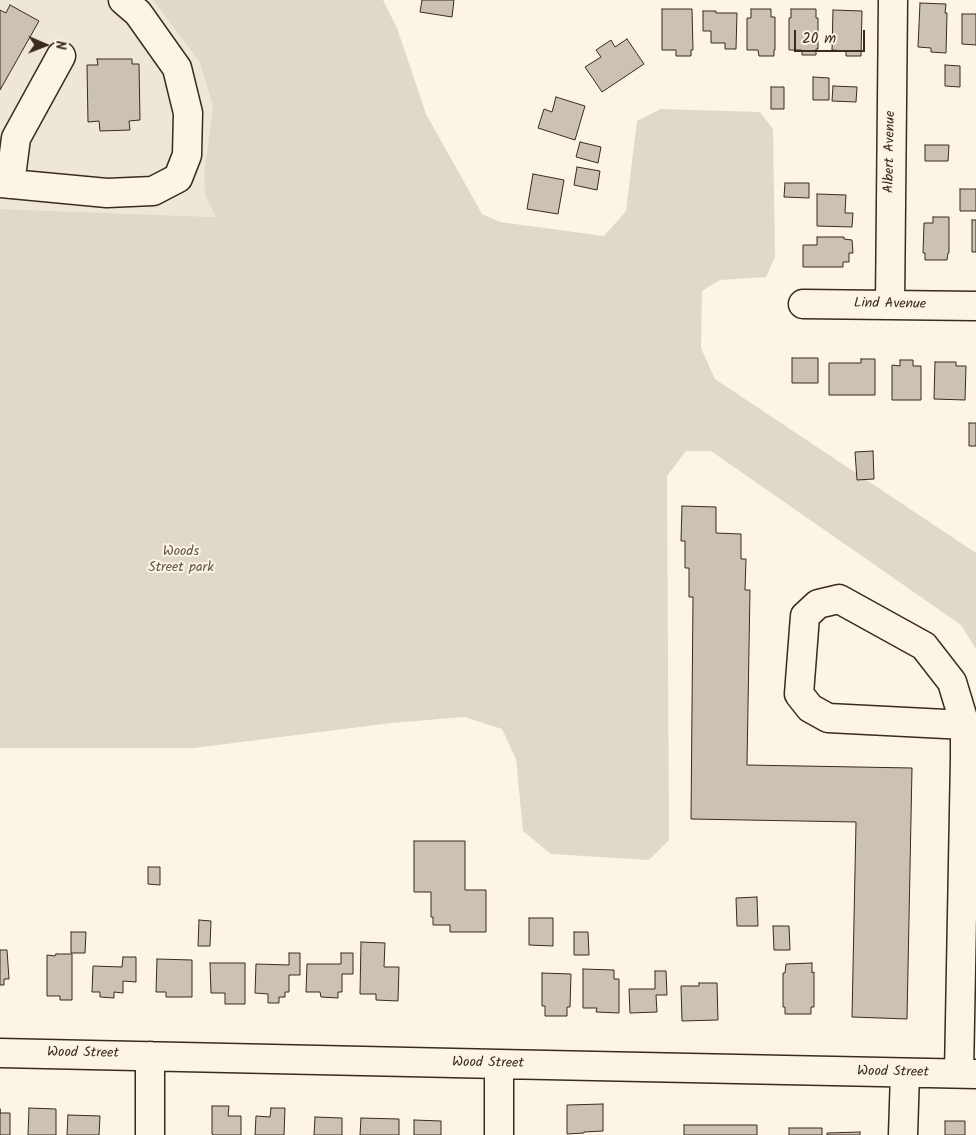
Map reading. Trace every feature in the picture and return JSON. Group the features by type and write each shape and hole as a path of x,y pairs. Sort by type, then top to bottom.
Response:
{"street":[{"path":"61,56 16,138 5,184 107,193 153,191 178,178 187,155 188,113 177,68 138,13 123,0"},
{"name":"Albert Avenue","path":"890,305 893,0"},
{"name":"Lind Avenue","path":"804,304 976,306"},
{"path":"965,725 828,718 810,708 799,694 805,616 818,604 839,599 924,646 952,682 965,725 967,1074"},
{"name":"Wood Street","path":"0,1053 967,1074"},
{"path":"150,1056 150,1135"},
{"path":"498,1135 499,1064"},
{"path":"904,1135 905,1073"}],"shaded area":[{"path":"0,0 153,0 200,63 213,107 204,174 205,196 216,217 0,209"}],"green space":[{"name":"Woods Street park","path":"153,0 383,0 397,28 426,114 482,214 500,222 604,236 626,211 637,121 661,109 760,112 773,129 775,257 766,277 720,280 702,291 701,348 715,379 976,553 976,649 961,625 711,451 686,451 667,476 669,840 649,860 551,854 523,831 516,759 502,729 464,717 391,723 194,748 0,748 0,209 216,217 205,196 204,174 213,107 200,63"}],"building":[{"path":"422,0 454,0 452,17 420,12"},
{"path":"920,3 946,4 946,53 931,52 931,48 918,47"},
{"path":"10,5 39,21 0,90 0,10 6,13"},
{"path":"662,9 692,9 693,50 691,50 691,56 676,56 676,50 662,50"},
{"path":"751,9 771,9 771,17 775,17 774,56 759,56 758,50 747,50 747,18 751,18"},
{"path":"791,9 816,9 816,18 818,18 818,49 816,49 816,55 802,55 802,50 789,50 789,18 791,18"},
{"path":"833,10 862,11 861,56 846,56 846,51 832,50"},
{"path":"703,11 737,13 736,49 725,49 725,43 711,43 711,31 703,31"},
{"path":"962,14 976,14 976,45 962,44"},
{"path":"627,39 644,64 602,92 585,67 601,57 596,50 611,40 615,47"},
{"path":"97,59 132,59 132,64 139,64 140,120 129,121 130,130 100,131 99,121 88,122 87,65 98,65"},
{"path":"945,65 960,66 960,87 945,86"},
{"path":"813,77 829,78 829,100 813,100"},
{"path":"833,86 857,87 856,102 832,101"},
{"path":"771,87 784,87 784,109 771,109"},
{"path":"556,97 585,106 575,140 538,128 544,109 552,112"},
{"path":"580,142 601,147 598,163 576,157"},
{"path":"925,145 949,145 948,161 925,161"},
{"path":"577,167 600,171 597,190 574,185"},
{"path":"533,174 564,180 558,214 527,209"},
{"path":"785,183 809,183 809,198 784,197"},
{"path":"960,189 976,189 976,211 960,211"},
{"path":"817,194 846,195 845,213 853,213 852,227 817,226"},
{"path":"933,217 949,217 949,253 947,260 925,260 925,253 923,253 924,223 933,223"},
{"path":"972,220 976,220 976,252 972,252"},
{"path":"817,237 844,237 844,239 852,240 853,253 849,253 849,262 843,262 843,267 803,267 803,245 817,245"},
{"path":"792,358 818,358 818,383 792,383"},
{"path":"861,359 875,359 875,395 829,395 829,363 861,363"},
{"path":"900,360 913,360 913,366 921,366 921,400 892,400 892,365 900,366"},
{"path":"935,362 956,362 956,366 966,366 965,400 934,399"},
{"path":"969,423 976,423 976,446 969,446"},
{"path":"873,451 874,479 857,480 855,452"},
{"path":"682,506 716,507 716,533 741,534 741,559 746,559 745,590 750,590 747,765 912,768 907,1019 852,1017 856,822 691,819 693,597 689,597 689,568 685,568 685,541 681,541"},
{"path":"414,841 465,841 465,890 486,890 486,932 450,932 450,925 433,925 433,917 431,917 431,892 414,892"},
{"path":"148,867 160,867 160,885 148,884"},
{"path":"757,897 758,926 737,926 736,898"},
{"path":"529,918 553,918 553,946 529,945"},
{"path":"199,920 211,921 210,946 198,946"},
{"path":"773,926 789,926 790,950 774,950"},
{"path":"71,932 86,932 85,953 71,953"},
{"path":"574,932 588,932 589,955 574,955"},
{"path":"361,942 385,943 384,967 399,967 398,1001 376,1000 376,994 360,994"},
{"path":"0,950 7,950 9,979 4,979 4,985 0,985"},
{"path":"289,953 300,953 300,975 289,975 289,992 285,992 285,997 279,997 279,1003 268,1003 268,994 255,993 256,964 289,965"},
{"path":"341,953 353,953 353,974 342,974 342,992 338,992 338,998 321,997 320,992 306,992 307,964 341,964"},
{"path":"56,954 72,954 72,1000 60,1000 60,996 47,996 47,955 55,956"},
{"path":"123,957 136,957 136,982 123,981 123,993 114,992 114,998 100,997 100,992 92,992 93,966 122,967"},
{"path":"157,959 192,960 192,997 166,997 166,992 156,992"},
{"path":"210,963 245,963 245,1004 225,1004 225,993 211,993"},
{"path":"812,963 812,973 814,972 814,1007 811,1007 811,1014 785,1014 785,1007 783,1007 783,973 785,973 786,964"},
{"path":"583,969 614,970 614,979 619,979 619,1013 596,1012 597,1008 583,1008"},
{"path":"655,971 666,971 667,995 656,995 657,1012 630,1013 629,989 655,989"},
{"path":"542,973 571,974 570,1007 567,1007 567,1016 545,1016 545,1006 542,1006"},
{"path":"699,983 717,983 718,1020 682,1021 681,986 699,986"},
{"path":"603,1104 603,1131 567,1134 567,1105"},
{"path":"212,1106 229,1106 228,1116 241,1116 241,1135 212,1134"},
{"path":"29,1108 56,1109 56,1135 28,1135"},
{"path":"271,1108 285,1108 284,1135 255,1135 256,1116 270,1117"},
{"path":"0,1113 10,1113 10,1135 0,1135"},
{"path":"68,1115 100,1116 99,1135 67,1135"},
{"path":"315,1117 342,1118 342,1135 314,1135"},
{"path":"361,1118 399,1119 399,1135 360,1135"},
{"path":"414,1120 441,1121 441,1135 414,1135"},
{"path":"945,1121 965,1121 965,1135 945,1135"},
{"path":"684,1125 757,1125 757,1135 684,1135"},
{"path":"789,1128 822,1128 822,1135 789,1135"},
{"path":"860,1132 860,1135 827,1135 827,1133"}]}
